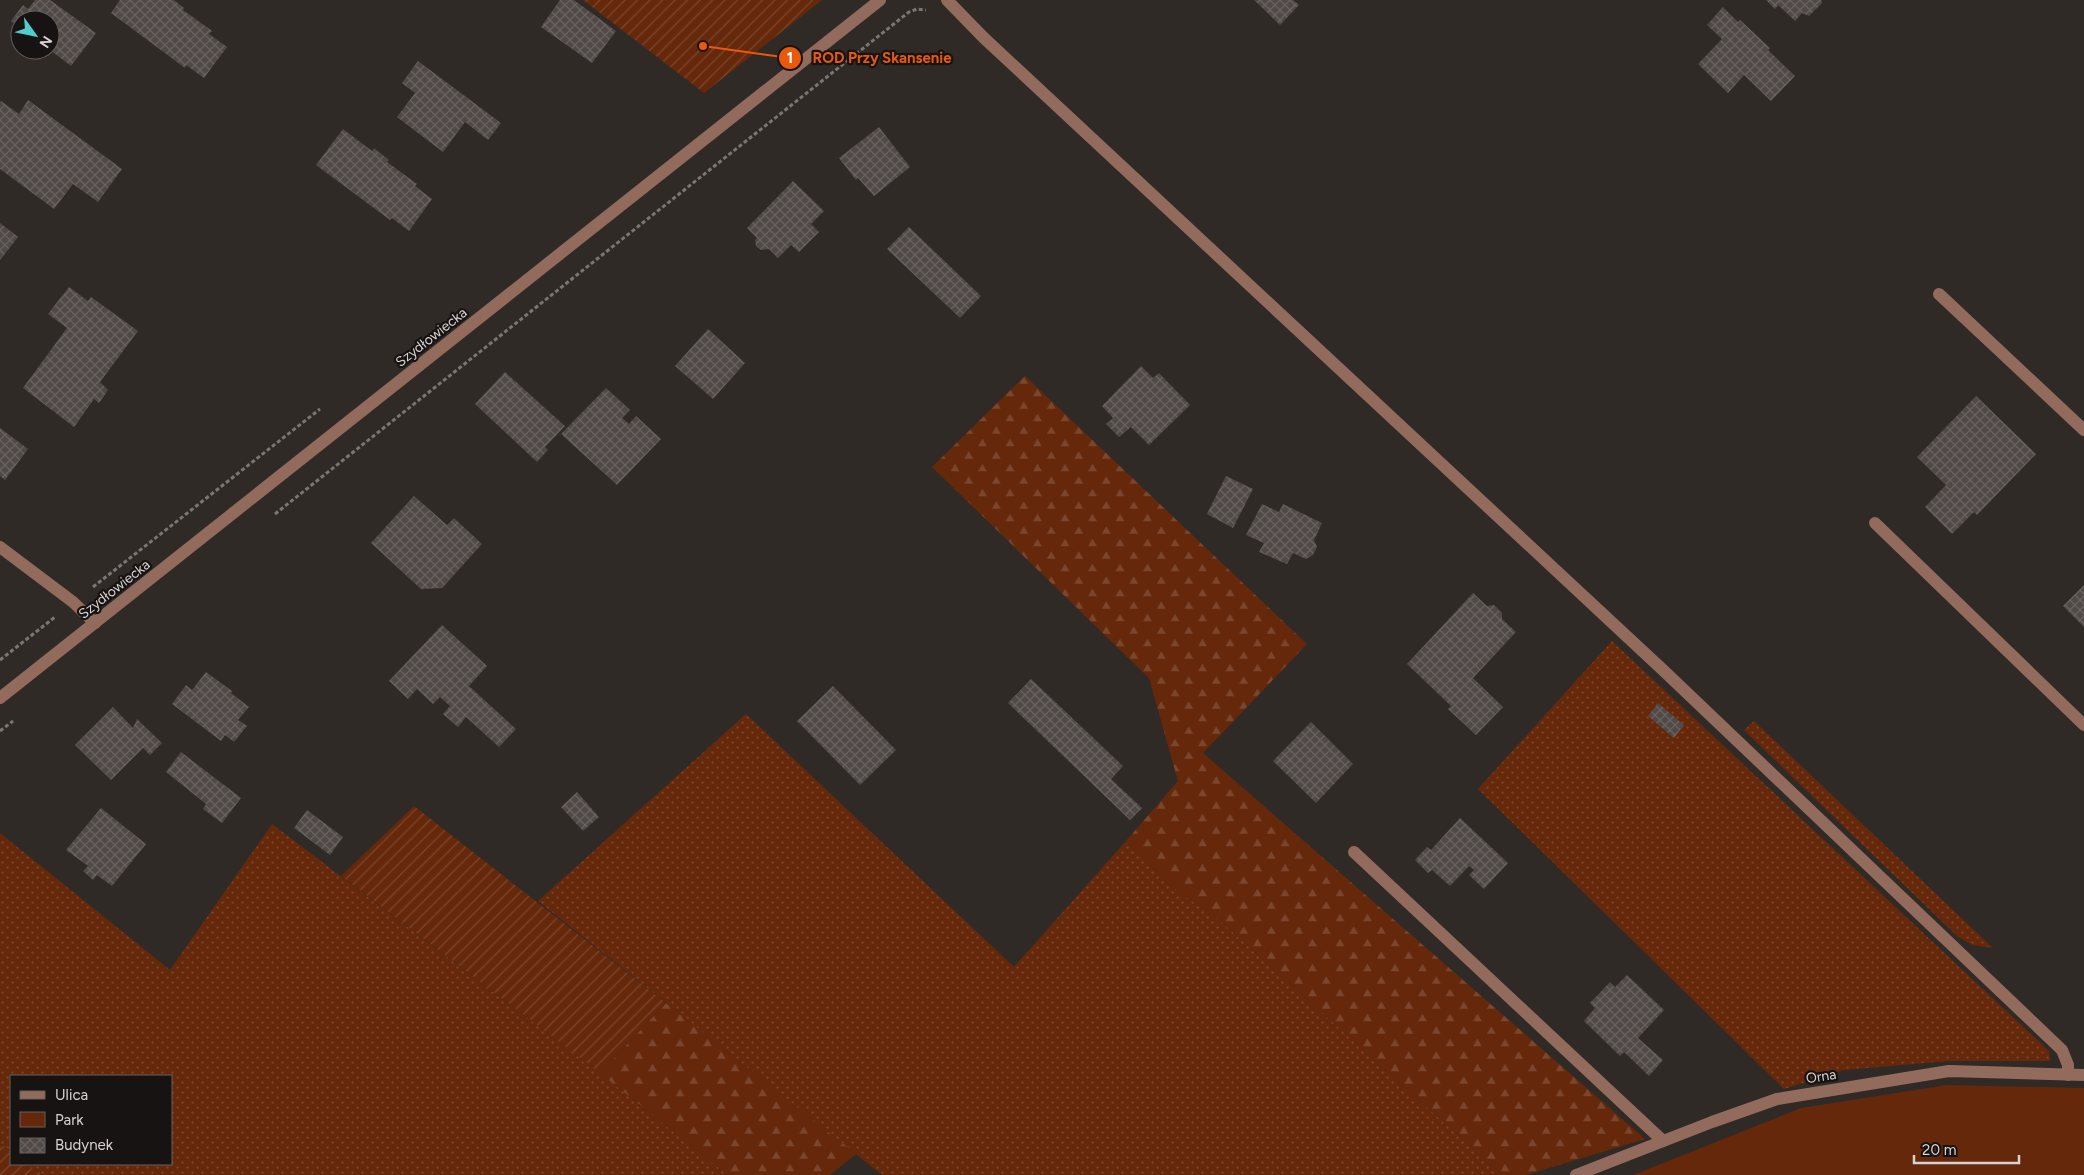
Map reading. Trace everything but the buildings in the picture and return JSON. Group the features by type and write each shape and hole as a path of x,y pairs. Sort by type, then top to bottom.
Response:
{"street":[{"name":"Szydłowiecka","path":"0,698 880,0"},
{"path":"947,0 984,38 1664,671 2062,1050 2068,1065 2068,1075"},
{"path":"1938,294 2084,430"},
{"path":"1875,524 2084,725"},
{"path":"0,547 73,602 95,623"},
{"path":"1354,852 1663,1141"},
{"name":"Orna","path":"1576,1175 1777,1099 1949,1071 2084,1075"}],"path":[{"path":"269,519 909,12 924,8 932,14 947,0"},
{"path":"0,731 15,720"}],"green space":[{"path":"583,0 822,0 704,93"},
{"path":"1025,376 1307,644 1203,753 1645,1139 1526,1175 1502,1175 1215,916 1174,889 1126,841 1178,781 1149,678 932,467"},
{"path":"1612,641 2049,1051 2050,1061 1948,1061 1844,1070 1784,1089 1478,789"},
{"path":"746,714 1014,967 1126,841 1174,889 1215,916 1502,1175 882,1175 538,901"},
{"path":"1754,721 1993,948 1972,945 1957,936 1744,730"},
{"path":"414,806 666,1003 600,1073 341,876"},
{"path":"272,824 600,1073 728,1175 43,1175 29,1165 172,1165 172,1075 10,1075 10,1150 0,1143 0,833 170,970"},
{"path":"666,1003 856,1154 830,1175 728,1175 600,1073"},
{"path":"1947,1085 2084,1088 2084,1175 1633,1175 1801,1108"},
{"path":"0,1143 10,1150 10,1165 29,1165 43,1175 0,1175"}],"place":[{"name":"ROD Przy Skansenie","path":"703,46"}]}
